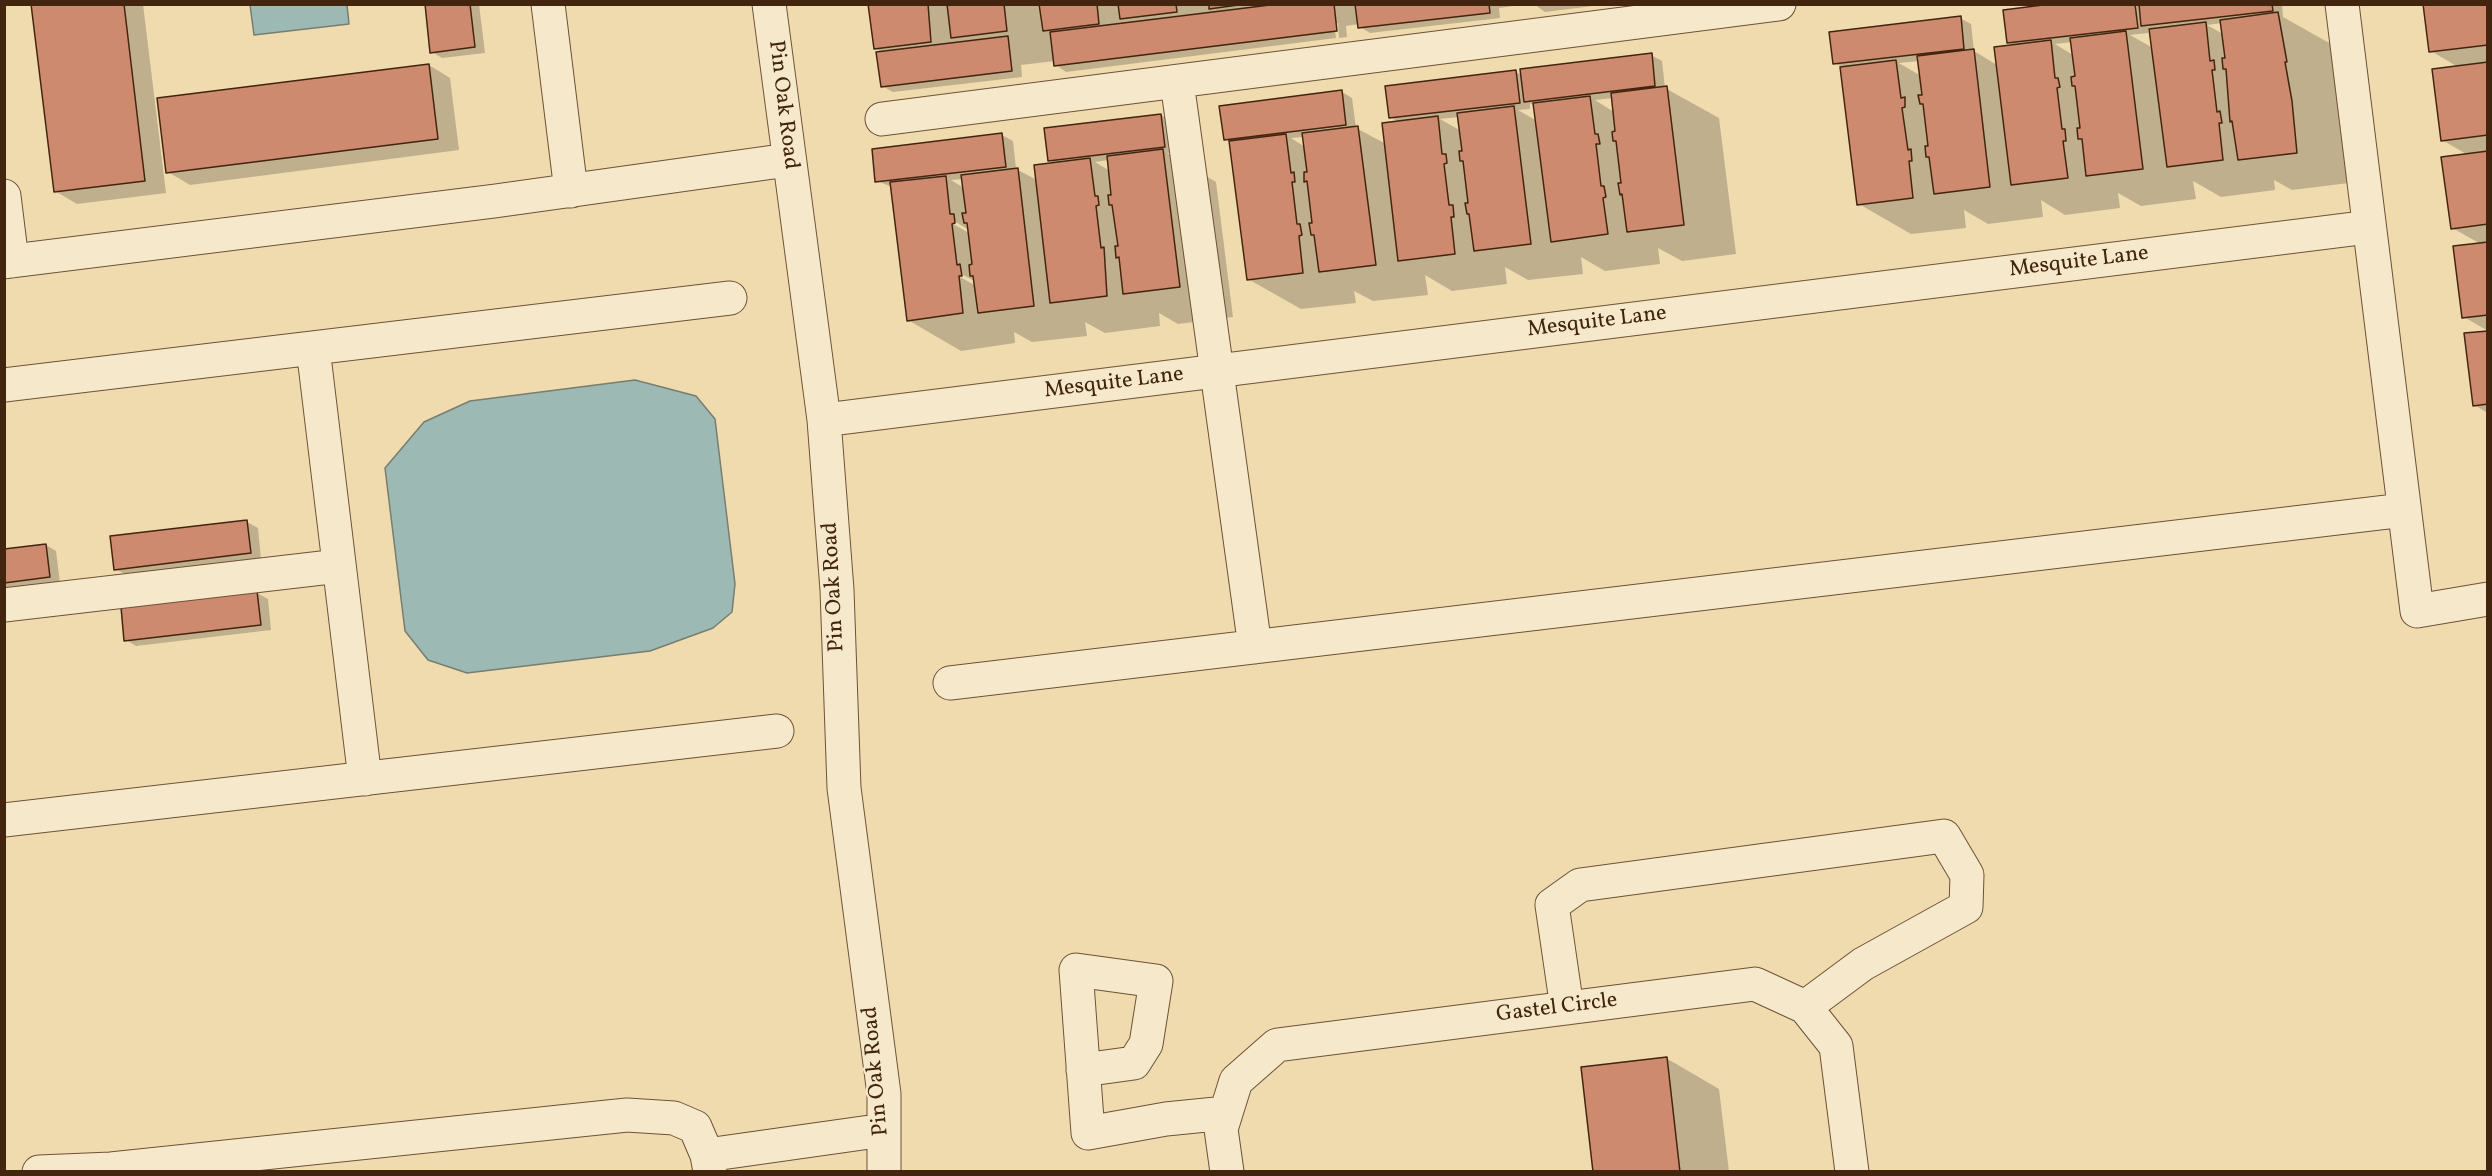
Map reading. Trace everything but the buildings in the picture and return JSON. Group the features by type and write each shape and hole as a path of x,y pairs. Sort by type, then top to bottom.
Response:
{"street":[{"path":"548,4 571,191"},
{"name":"Pin Oak Road","path":"769,4 824,420 837,590 844,788 884,1094 884,1172"},
{"path":"882,119 1779,4"},
{"path":"2342,4 2417,611 2487,599"},
{"path":"1177,82 1255,647"},
{"path":"4,196 8,261 571,191 788,160"},
{"name":"Mesquite Lane","path":"824,420 2369,227"},
{"path":"4,385 730,298"},
{"path":"313,348 365,779"},
{"path":"950,683 2404,510"},
{"path":"4,605 339,566"},
{"path":"4,820 777,731"},
{"path":"1567,1008 1552,905 1580,885 1944,836 1967,875 1966,907 1863,964 1805,1007"},
{"name":"Gastel Circle","path":"1227,1172 1221,1129 1236,1081 1277,1045 1755,984 1805,1007 1836,1046 1851,1172"},
{"path":"1083,1070 1088,1133 1166,1119 1226,1113"},
{"path":"39,1172 111,1169 627,1115 674,1118 695,1127 709,1163 884,1130"}],"water":[{"path":"250,5 347,5 349,24 254,35"},
{"path":"635,380 696,396 715,419 735,584 732,612 713,628 650,651 467,673 428,660 405,631 385,468 424,422 470,401"}]}
